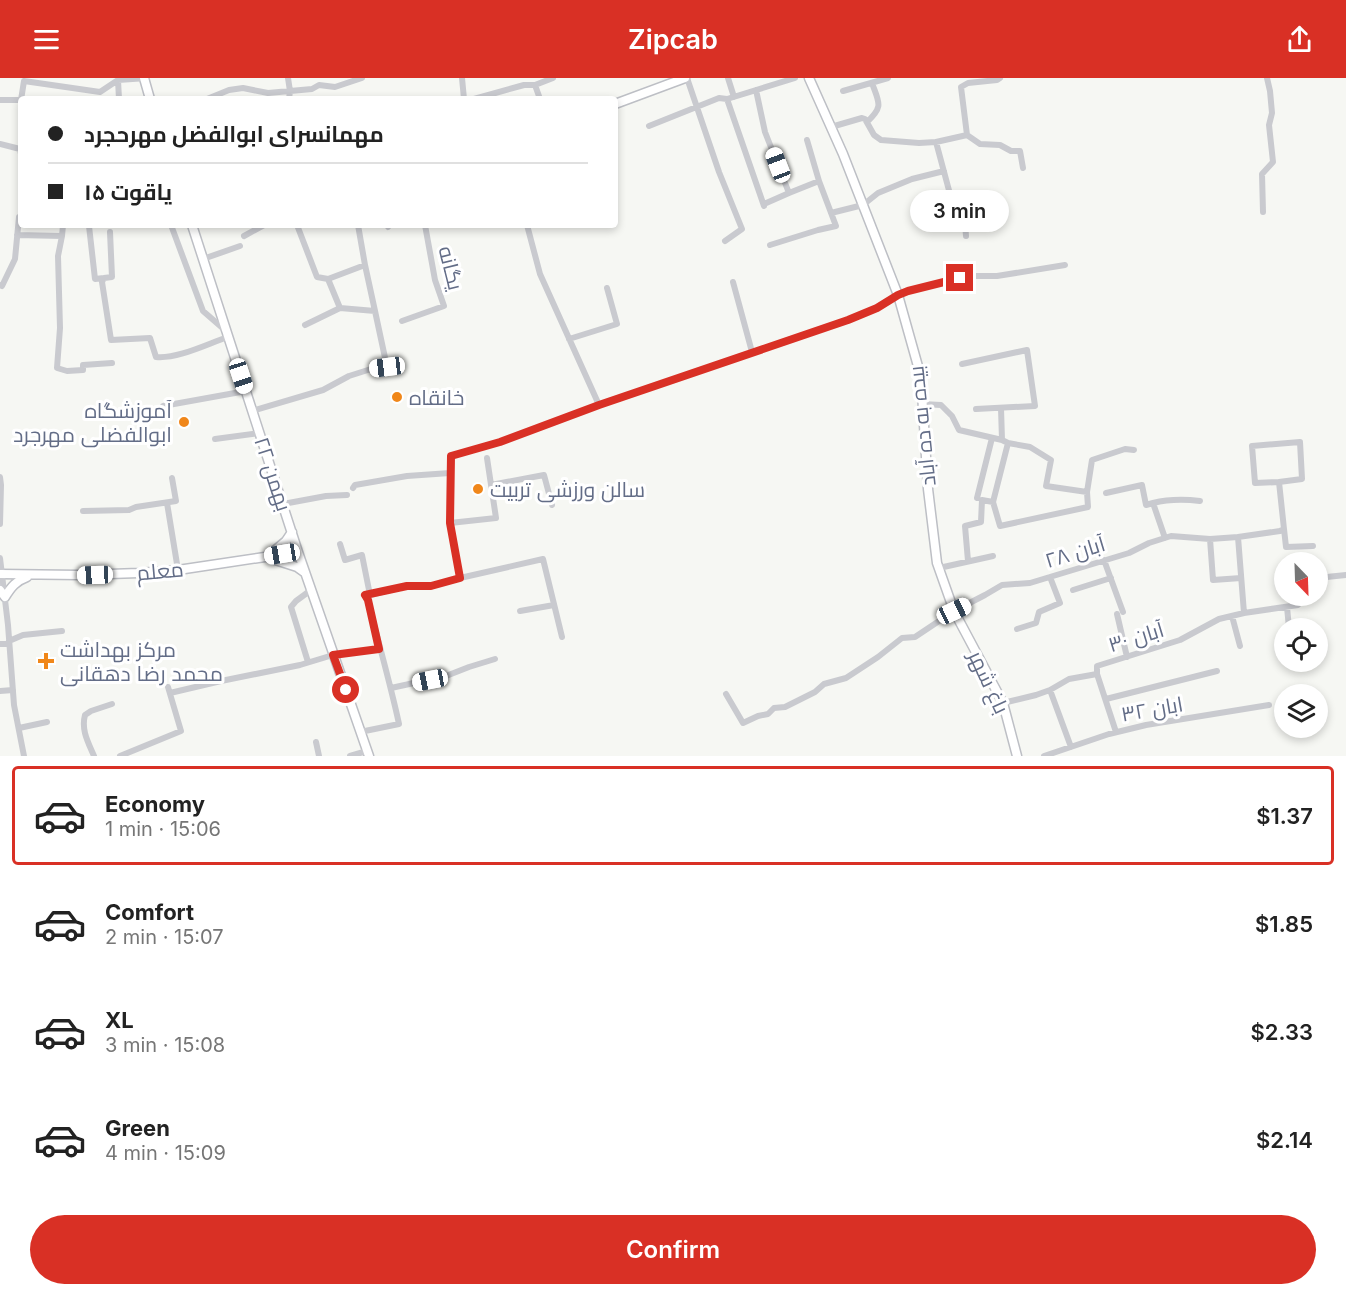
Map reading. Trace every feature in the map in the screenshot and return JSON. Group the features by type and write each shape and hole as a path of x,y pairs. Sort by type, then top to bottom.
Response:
{"main road":[{"path":"145,78 149,96"},
{"path":"618,103 686,78"},
{"name":"بیده به ده آباد","path":"809,78 898,295 921,377 928,489 937,563 954,611"},
{"name":"۲۲ بهمن","path":"194,228 299,555 368,754"},
{"path":"292,532 269,558 305,572"},
{"name":"معلم","path":"1,574 139,573 299,555"},
{"path":"2,593 17,581 33,574"},
{"name":"باغ شهر","path":"954,611 1003,702 1017,756"}],"street":[{"path":"22,96 24,81 100,92 118,80 145,78"},
{"path":"288,78 290,95"},
{"path":"214,96 229,90 243,88 290,95 312,89 318,82 335,87 362,78"},
{"path":"462,78 464,96"},
{"path":"486,96 524,85 535,85 552,78"},
{"path":"686,78 742,229 725,241"},
{"path":"728,78 731,98 764,205 819,181"},
{"path":"649,126 719,98 731,98 795,78"},
{"path":"843,92 888,78"},
{"path":"1000,78 968,83 960,87 967,135 980,144 1000,145 1011,151 1020,151 1023,168"},
{"path":"1263,212 1263,174 1273,162 1269,125 1272,113 1267,78"},
{"path":"118,80 119,96"},
{"path":"867,122 877,112 879,104 872,83"},
{"path":"535,85 539,96"},
{"path":"756,90 765,132 789,193"},
{"path":"501,92 502,96"},
{"path":"0,100 18,100"},
{"path":"831,127 858,118 866,119 874,135 881,140 920,143 967,135"},
{"path":"770,245 836,226 807,140"},
{"path":"936,142 954,209 964,211 966,236"},
{"path":"0,144 18,148"},
{"path":"831,213 862,205 878,193 912,179 944,171"},
{"path":"0,285 2,286 15,259 18,226"},
{"path":"63,228 58,256 60,328 57,368 67,371 83,370 83,364 111,363"},
{"path":"89,228 95,279 112,277 110,232"},
{"path":"104,278 102,282 111,340 150,338 156,357 164,358 184,353 227,335 203,311 172,228"},
{"path":"243,236 258,228"},
{"path":"298,228 317,277 328,279 365,265"},
{"path":"252,411 323,390 349,376 387,367 359,228"},
{"name":"یگانه","path":"402,321 444,306 435,280 426,228"},
{"path":"528,228 540,274 599,405"},
{"path":"17,235 62,236"},
{"path":"203,259 240,246"},
{"path":"460,578 450,523 451,456 500,442 556,420 848,320 877,308 908,291 960,278 997,276 1065,265"},
{"path":"328,279 340,308"},
{"path":"733,282 752,352"},
{"path":"569,339 617,324 607,288"},
{"path":"305,326 340,308 375,311"},
{"path":"962,364 1027,350 1035,406 976,409"},
{"path":"163,406 246,391"},
{"path":"922,404 941,405 952,416 959,430 1030,447 1052,460 1046,486 1087,492"},
{"path":"1001,408 1005,441 993,502 1000,526 1088,507 1087,492 1092,459 1125,449 1134,450"},
{"path":"215,439 260,433"},
{"path":"977,498 992,438"},
{"path":"1300,442 1302,479 1279,482 1255,483 1252,446 1300,442"},
{"path":"450,523 496,518 487,458"},
{"path":"353,488 355,485 392,478 450,473"},
{"path":"491,485 544,475 552,505"},
{"path":"0,477 0,524"},
{"path":"83,511 129,510 176,501 172,478"},
{"path":"1279,482 1286,547 1313,546"},
{"path":"1106,493 1142,485 1146,505 1165,500 1200,501"},
{"path":"283,504 326,496 347,495"},
{"path":"968,561 965,526 981,522 982,500 993,502"},
{"path":"167,503 178,570"},
{"path":"1153,503 1164,538"},
{"name":"آبان ۲۸","path":"726,694 743,723 768,714 774,708 785,707 815,692 824,684 846,678 902,638 915,636 954,611 1002,585 1030,583 1129,553 1171,536 1210,539 1284,529"},
{"path":"1238,537 1244,612"},
{"path":"1210,539 1213,580 1241,578"},
{"path":"340,544 345,560 362,555 370,595"},
{"path":"939,568 993,556"},
{"path":"0,558 14,705 24,756"},
{"path":"360,732 399,724 365,595 407,586 431,586 543,559 562,637"},
{"path":"1104,560 1112,578 1127,657"},
{"path":"1328,577 1346,575"},
{"path":"1017,629 1036,623 1039,612 1060,603 1050,577"},
{"path":"1073,590 1112,578"},
{"path":"308,662 291,607 311,590"},
{"path":"520,611 554,605"},
{"path":"1288,618 1287,607 1292,606"},
{"name":"آبان ۳۰","path":"1003,702 1036,695 1069,679 1097,674 1097,666 1180,640 1219,619 1244,612 1287,607"},
{"path":"1232,616 1240,646"},
{"path":"0,624 8,625"},
{"path":"0,644 9,643 23,635 62,631"},
{"path":"120,756 181,731 169,690 247,676 333,655 379,649"},
{"path":"391,688 446,676 495,659"},
{"path":"1106,699 1217,671"},
{"path":"1097,674 1116,732"},
{"path":"0,691 13,690"},
{"path":"1050,690 1071,747"},
{"path":"94,756 86,737 83,723 85,715 112,704"},
{"name":"ابان ۳۲","path":"1044,756 1116,732 1146,725 1269,705"},
{"path":"19,728 47,722"},
{"path":"316,742 319,756"},
{"path":"350,756 368,754"}],"place":[{"name":"خانقاه","path":"397,397"},
{"name":"آموزشگاه ابوالفضلی مهرجرد","path":"184,422"},
{"name":"سالن ورزشی تربیت","path":"478,489"},
{"name":"مرکز بهداشت محمد رضا دهقانی","path":"46,661"}],"route":[{"path":"346,690 333,655 379,649 365,595 407,586 431,586 460,578 450,523 451,456 500,442 556,420 848,320 877,308 908,291 960,278"}]}
